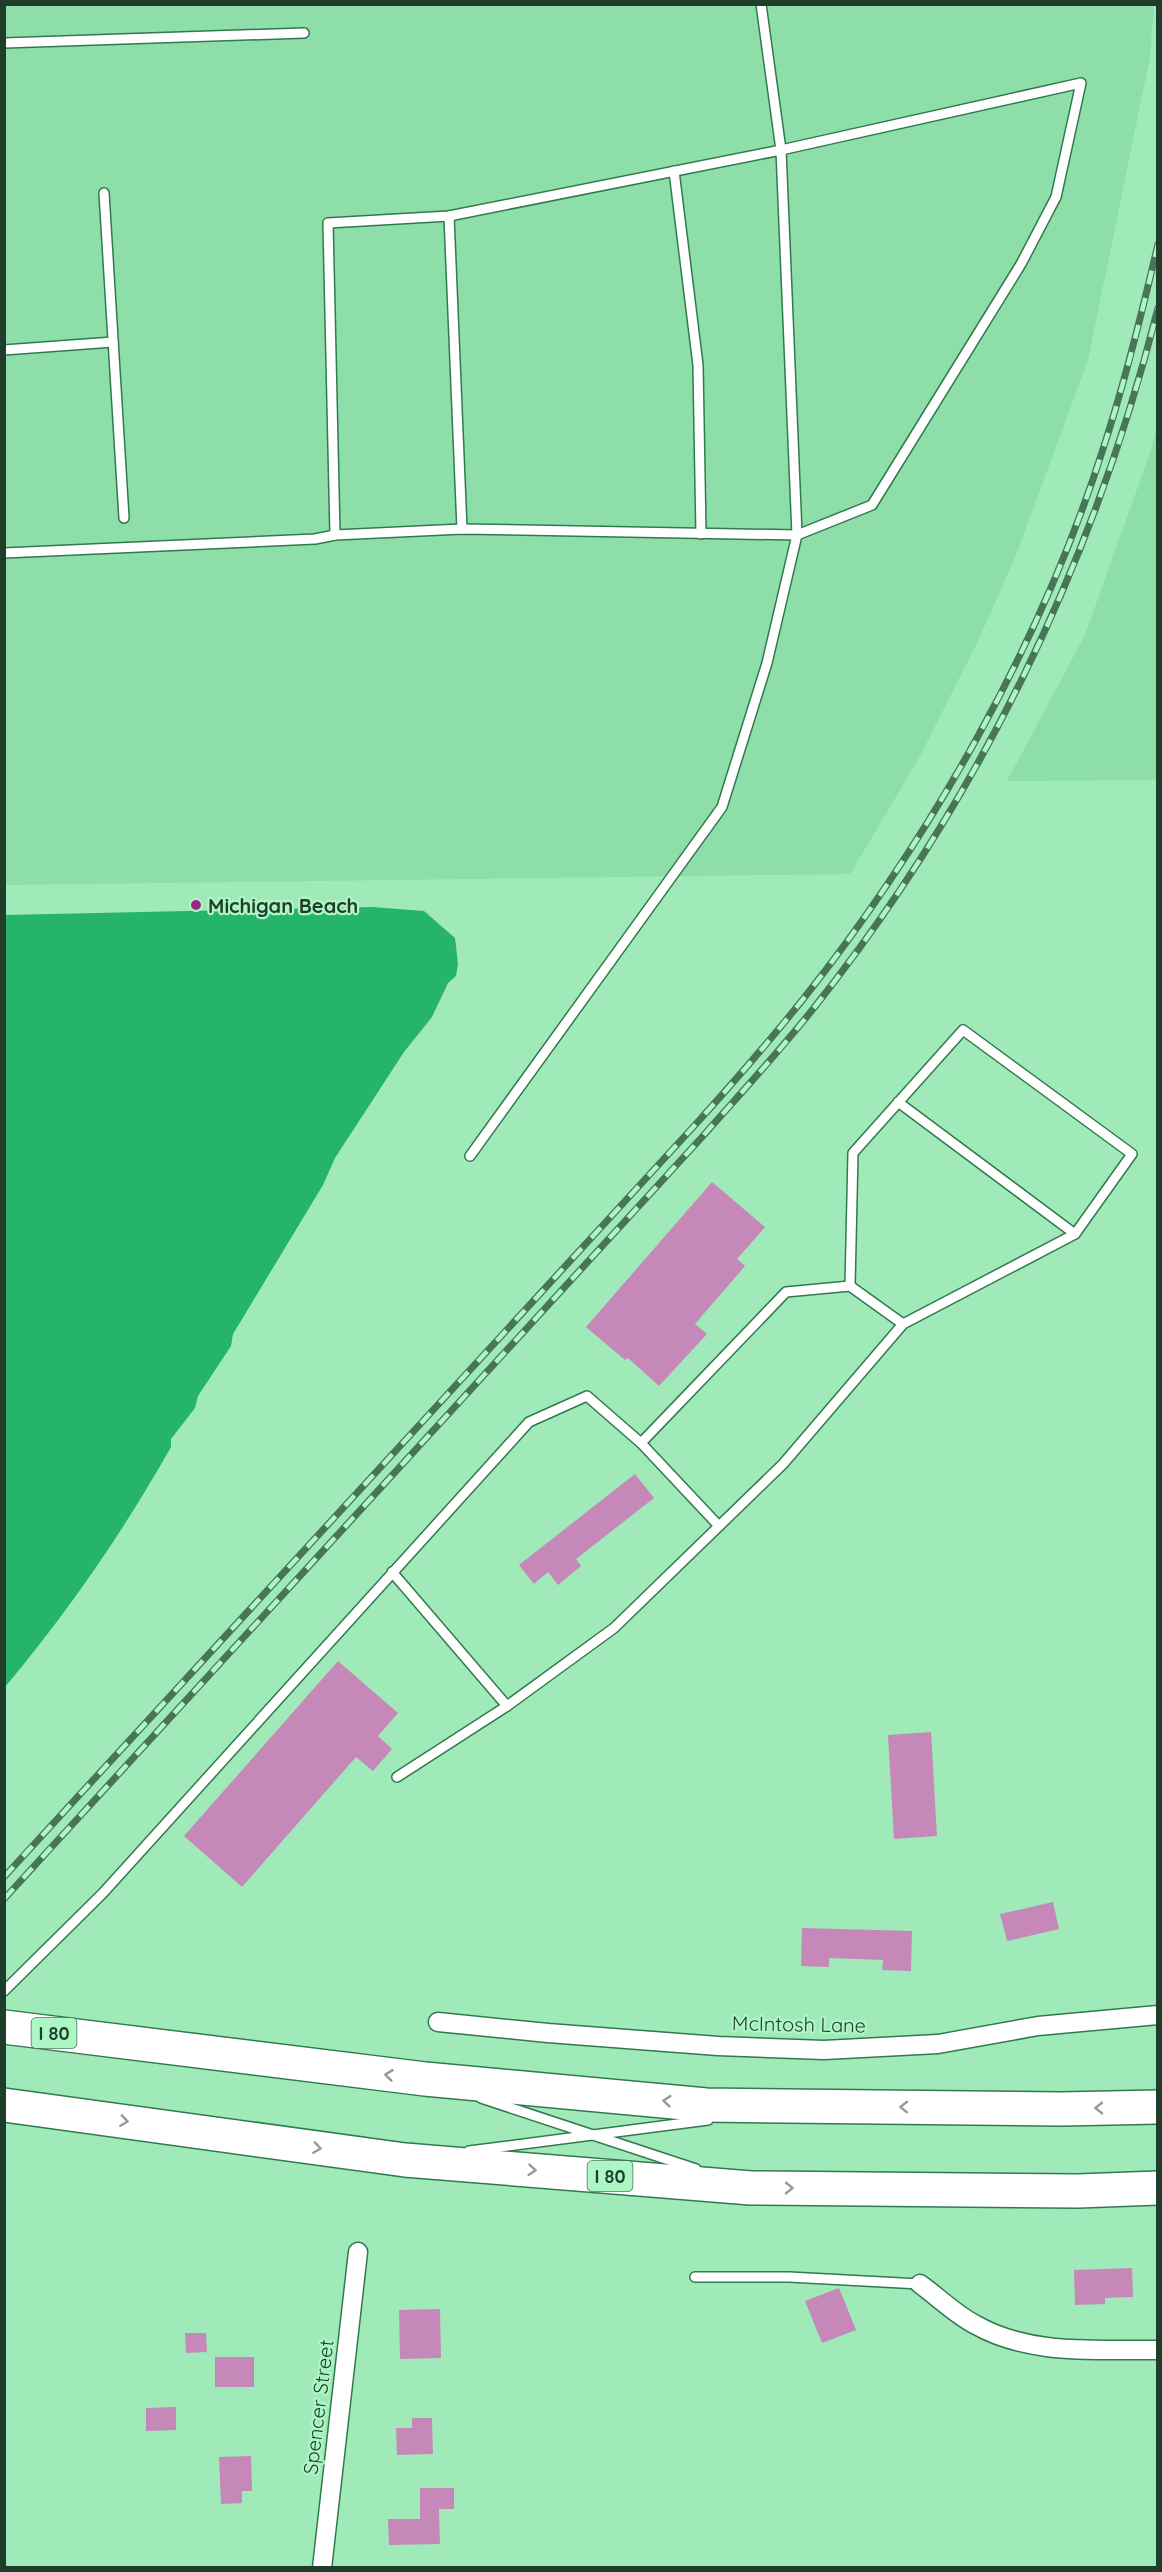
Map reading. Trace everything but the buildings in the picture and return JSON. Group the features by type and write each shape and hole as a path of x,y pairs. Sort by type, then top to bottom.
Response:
{"highway":[{"name":"I 80","path":"4,2027 425,2079 706,2105 1061,2109 1158,2107"},
{"name":"I 80","path":"4,2105 405,2160 751,2188 1078,2191 1158,2188"}],"street":[{"name":"McIntosh Lane","path":"438,2022 718,2046 824,2050 938,2044 1038,2026 1158,2015"},
{"name":"Spencer Street","path":"322,2568 358,2252"},
{"path":"920,2284 975,2325 1013,2342 1061,2349 1158,2350"}],"lane":[{"path":"470,1156 722,807 767,663 797,536 781,150 761,4"},
{"path":"4,43 304,33"},
{"path":"4,553 462,529 797,536 872,505 1021,264 1056,197 1081,83 781,150 449,216 328,223 335,535"},
{"path":"674,171 698,365 701,534"},
{"path":"104,193 124,518"},
{"path":"449,216 462,529"},
{"path":"4,350 113,342"},
{"path":"397,1776 507,1706 614,1628 783,1464 903,1324 1075,1234 1132,1154 963,1030 853,1153 850,1286"},
{"path":"898,1102 1075,1234"},
{"path":"641,1443 786,1292 850,1286 903,1324"},
{"path":"4,1991 111,1884 529,1422 587,1396 641,1443 719,1526"},
{"path":"392,1572 507,1706"},
{"path":"425,2079 751,2188"},
{"path":"731,2116 812,2106"},
{"path":"464,2152 719,2118"},
{"path":"405,2160 452,2154"},
{"path":"694,2277 789,2277 920,2284"}],"shaded area":[{"path":"4,5 1154,5 1150,57 1088,360 1016,555 978,641 918,760 850,874 5,885"},
{"path":"1157,425 1157,780 1007,781 1085,635 1151,450"},
{"path":"372,907 424,911 455,938 458,964 456,976 448,983 432,1017 404,1052 335,1158 323,1185 233,1334 231,1346 198,1396 195,1408 171,1439 171,1447 134,1510 73,1601 5,1687 5,915"}],"railway":[{"path":"4,1877 695,1125 777,1031 850,937 938,806 978,737 1048,595 1078,522 1111,424 1133,347 1158,244"},
{"path":"4,1899 703,1136 800,1025 872,930 927,848 977,764 1023,677 1064,588 1100,496 1132,403 1158,308"}],"place":[{"name":"Michigan Beach","path":"196,905"}]}
